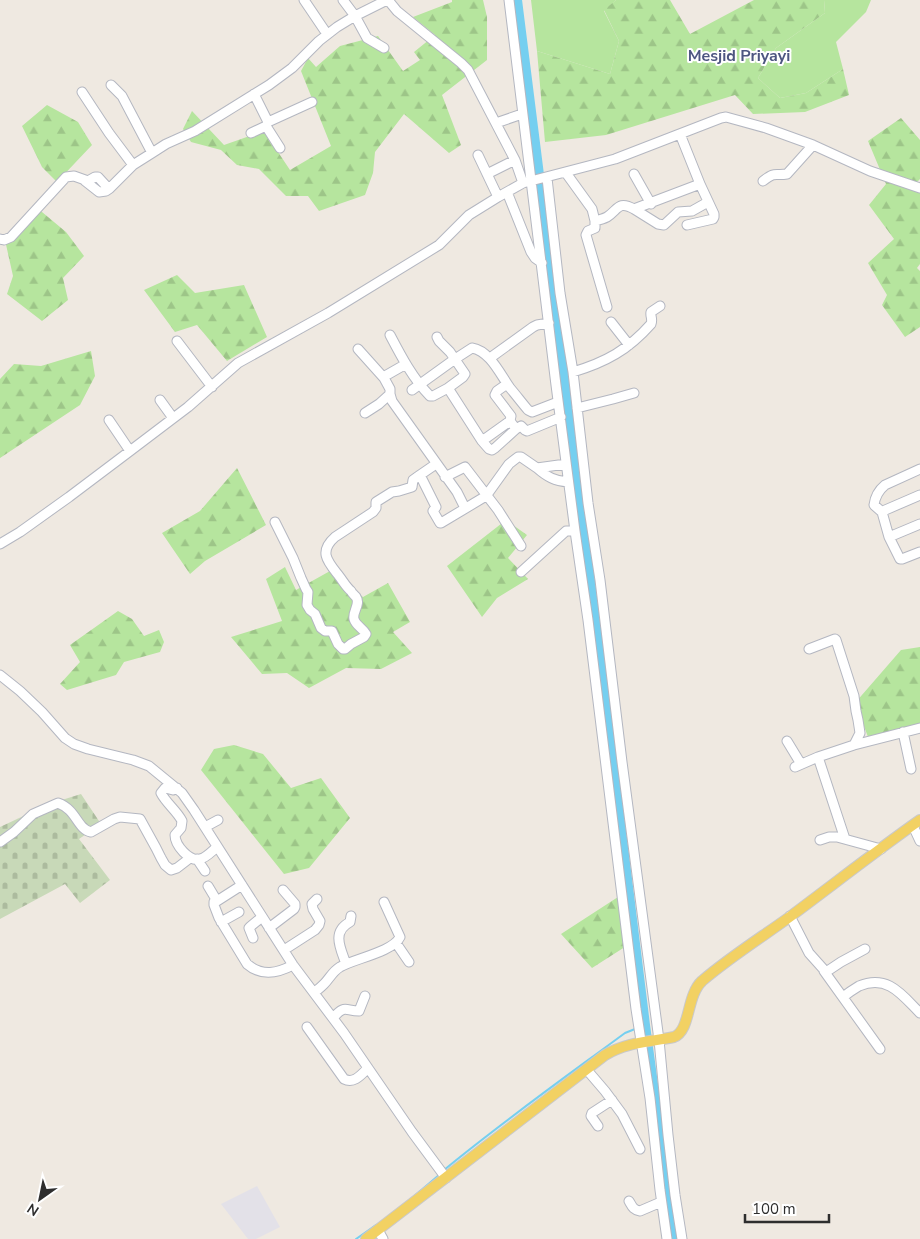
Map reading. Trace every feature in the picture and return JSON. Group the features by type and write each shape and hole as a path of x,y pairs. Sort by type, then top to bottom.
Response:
{"main road":[{"path":"366,1239 381,1235 443,1175 611,1051 626,1046 674,1037 681,1032 693,993 701,982 916,823"}],"street":[{"path":"304,0 327,34"},
{"path":"343,0 368,38 384,48"},
{"path":"1,240 11,237 66,177 74,176 90,181 98,177 109,189 133,165 166,144 195,131 269,86 292,68 337,26 388,0 397,11 468,70 515,160 529,181"},
{"path":"509,0 529,181 542,263 568,482 588,620 636,1009 649,1041 668,1135 682,1239"},
{"path":"111,85 122,96 152,153"},
{"path":"82,92 133,165"},
{"path":"254,94 280,148"},
{"path":"251,133 312,102"},
{"path":"496,123 522,114"},
{"path":"0,544 69,497 130,451 212,387 238,364 328,313 439,244 469,216 506,192 529,181 615,159 726,117 766,128 870,171 920,188"},
{"path":"680,134 714,214 714,217 706,221 687,225"},
{"path":"763,181 775,173 787,174 813,146"},
{"path":"478,155 498,197"},
{"path":"487,174 515,160"},
{"path":"566,173 592,210 595,221 594,228 588,231 586,235 607,307"},
{"path":"634,174 651,204"},
{"path":"546,178 560,293 573,372 622,762 649,1041 650,1098 661,1202 667,1239"},
{"path":"634,209 700,184"},
{"path":"506,192 531,252 542,263"},
{"path":"595,221 609,216 614,210 624,205 658,224 664,225 678,212 692,211 708,202"},
{"path":"573,372 603,362 629,345 651,324 650,314 660,306"},
{"path":"611,322 629,345"},
{"path":"490,358 532,327 548,323"},
{"path":"390,335 416,387 430,396 448,388 465,375 450,352 437,337"},
{"path":"177,341 212,387"},
{"path":"416,387 472,348 480,350 490,358 528,410 532,412 558,402"},
{"path":"358,349 384,378 390,389 392,401 457,492 465,508"},
{"path":"384,378 406,364"},
{"path":"508,384 497,391 495,395 510,416 513,425"},
{"path":"448,388 482,441 490,450 513,425"},
{"path":"577,408 634,393"},
{"path":"365,413 390,394"},
{"path":"160,400 173,418"},
{"path":"482,441 513,425 521,426 527,431 560,417"},
{"path":"108,420 130,451"},
{"path":"420,475 436,507 433,511 441,523 486,496 509,464 518,457 521,457 552,479 568,482"},
{"path":"275,522 308,592 307,605 315,614 321,628 325,631 332,631 338,644 345,650 351,644 364,638 366,634 354,622 358,600 331,566 326,555 326,547 335,537 373,512 376,508 376,502 392,492 412,486 413,480 436,464"},
{"path":"537,468 566,464"},
{"path":"445,477 465,467 498,510 521,546"},
{"path":"920,469 881,488 874,504 882,512 889,537 900,559 902,560 920,552"},
{"path":"882,512 882,510 920,495"},
{"path":"889,537 920,524"},
{"path":"521,572 566,531 575,531"},
{"path":"809,649 836,640 854,696 860,733 854,745"},
{"path":"0,675 20,691 65,738 74,744 149,766 177,788 188,801 293,965 333,1018 443,1175"},
{"path":"787,742 798,766 854,745 920,728"},
{"path":"903,732 911,769"},
{"path":"818,757 845,840"},
{"path":"177,788 173,790 165,788 161,794 177,813 188,833"},
{"path":"0,842 33,814 58,803 70,810 83,829 88,832 120,817 140,819 165,865 171,870 194,858 201,859 217,847"},
{"path":"205,827 218,820"},
{"path":"916,823 920,841"},
{"path":"183,824 175,835 175,839 180,848 194,858 205,871"},
{"path":"820,840 828,837 837,837 881,849"},
{"path":"216,901 242,885"},
{"path":"208,886 216,901 214,905 221,922 247,964 256,971 271,973 284,970 293,965"},
{"path":"270,928 295,907 295,904 283,890"},
{"path":"284,950 315,930 319,925 320,921 312,909 312,904 317,899"},
{"path":"314,992 339,967 391,946 400,938 384,902"},
{"path":"221,922 238,912"},
{"path":"346,964 338,935 343,926 350,922 351,916"},
{"path":"790,916 809,953 880,1049"},
{"path":"253,938 249,928 262,917"},
{"path":"396,943 410,962"},
{"path":"824,971 827,972 865,948"},
{"path":"843,997 858,987 868,983 880,982 896,989 920,1013"},
{"path":"333,1018 345,1008 360,1010 365,996"},
{"path":"307,1027 344,1079 353,1081 368,1068"},
{"path":"587,1070 622,1114 640,1149"},
{"path":"598,1126 591,1116 592,1113 612,1100"},
{"path":"629,1201 633,1208 640,1211 661,1202"}],"shaded area":[{"path":"257,1186 280,1227 256,1239 248,1239 221,1204"}],"green space":[{"path":"452,0 483,0 487,17 487,60 442,95 461,145 449,153 404,114 375,152 373,173 365,195 319,211 308,196 286,196 259,169 237,165 221,150 191,142 183,129 192,111 224,145 264,131 290,170 331,146 301,71 308,58 316,67 340,46 378,36 403,71 420,60 414,52 435,35 413,17 452,2"},
{"path":"531,0 616,0 604,11 619,41 610,74 537,51"},
{"path":"616,0 670,0 690,34 754,0 824,0 825,13 776,48 758,78 780,98 806,93 843,69 849,95 805,112 753,114 735,95 606,135 545,142 537,51 610,74 619,41 604,10"},
{"path":"824,0 871,0 866,12 836,42 843,69 806,93 780,98 758,78 776,48 825,13"},
{"path":"47,105 78,122 92,145 57,182 42,167 22,126"},
{"path":"901,118 920,140 920,179 915,184 920,187 920,264 917,268 920,271 920,327 905,337 882,305 887,295 868,263 894,239 869,205 886,184 868,141"},
{"path":"36,207 66,232 84,256 63,278 68,300 42,321 7,294 13,276 5,240"},
{"path":"177,275 195,293 244,285 267,337 227,361 197,325 175,332 144,290"},
{"path":"91,351 95,376 80,405 0,458 0,379 14,364 41,366"},
{"path":"237,468 266,525 205,561 190,574 162,533 200,511"},
{"path":"506,520 527,535 508,558 528,579 497,598 482,617 447,566"},
{"path":"285,567 296,590 330,571 363,597 388,583 410,622 393,632 412,653 381,669 346,668 309,688 287,673 262,674 231,637 282,621 266,579"},
{"path":"118,611 132,619 144,636 159,630 164,642 160,652 124,662 116,675 67,690 60,684 80,662 70,645"},
{"path":"920,647 920,728 870,742 855,703 901,650"},
{"path":"234,745 263,754 291,788 321,778 350,818 309,868 284,874 201,770 214,749"},
{"path":"81,794 101,824 79,839 110,880 80,903 65,884 0,919 0,827 49,804"},
{"path":"618,897 628,945 592,968 561,934"}],"waterway":[{"path":"517,0 645,1025 674,1239"},
{"path":"444,1170 556,1083 625,1033 635,1029"},
{"path":"412,1198 439,1175"},
{"path":"356,1239 376,1225"}],"district":[{"name":"Mesjid Priyayi","path":"739,56"}]}
